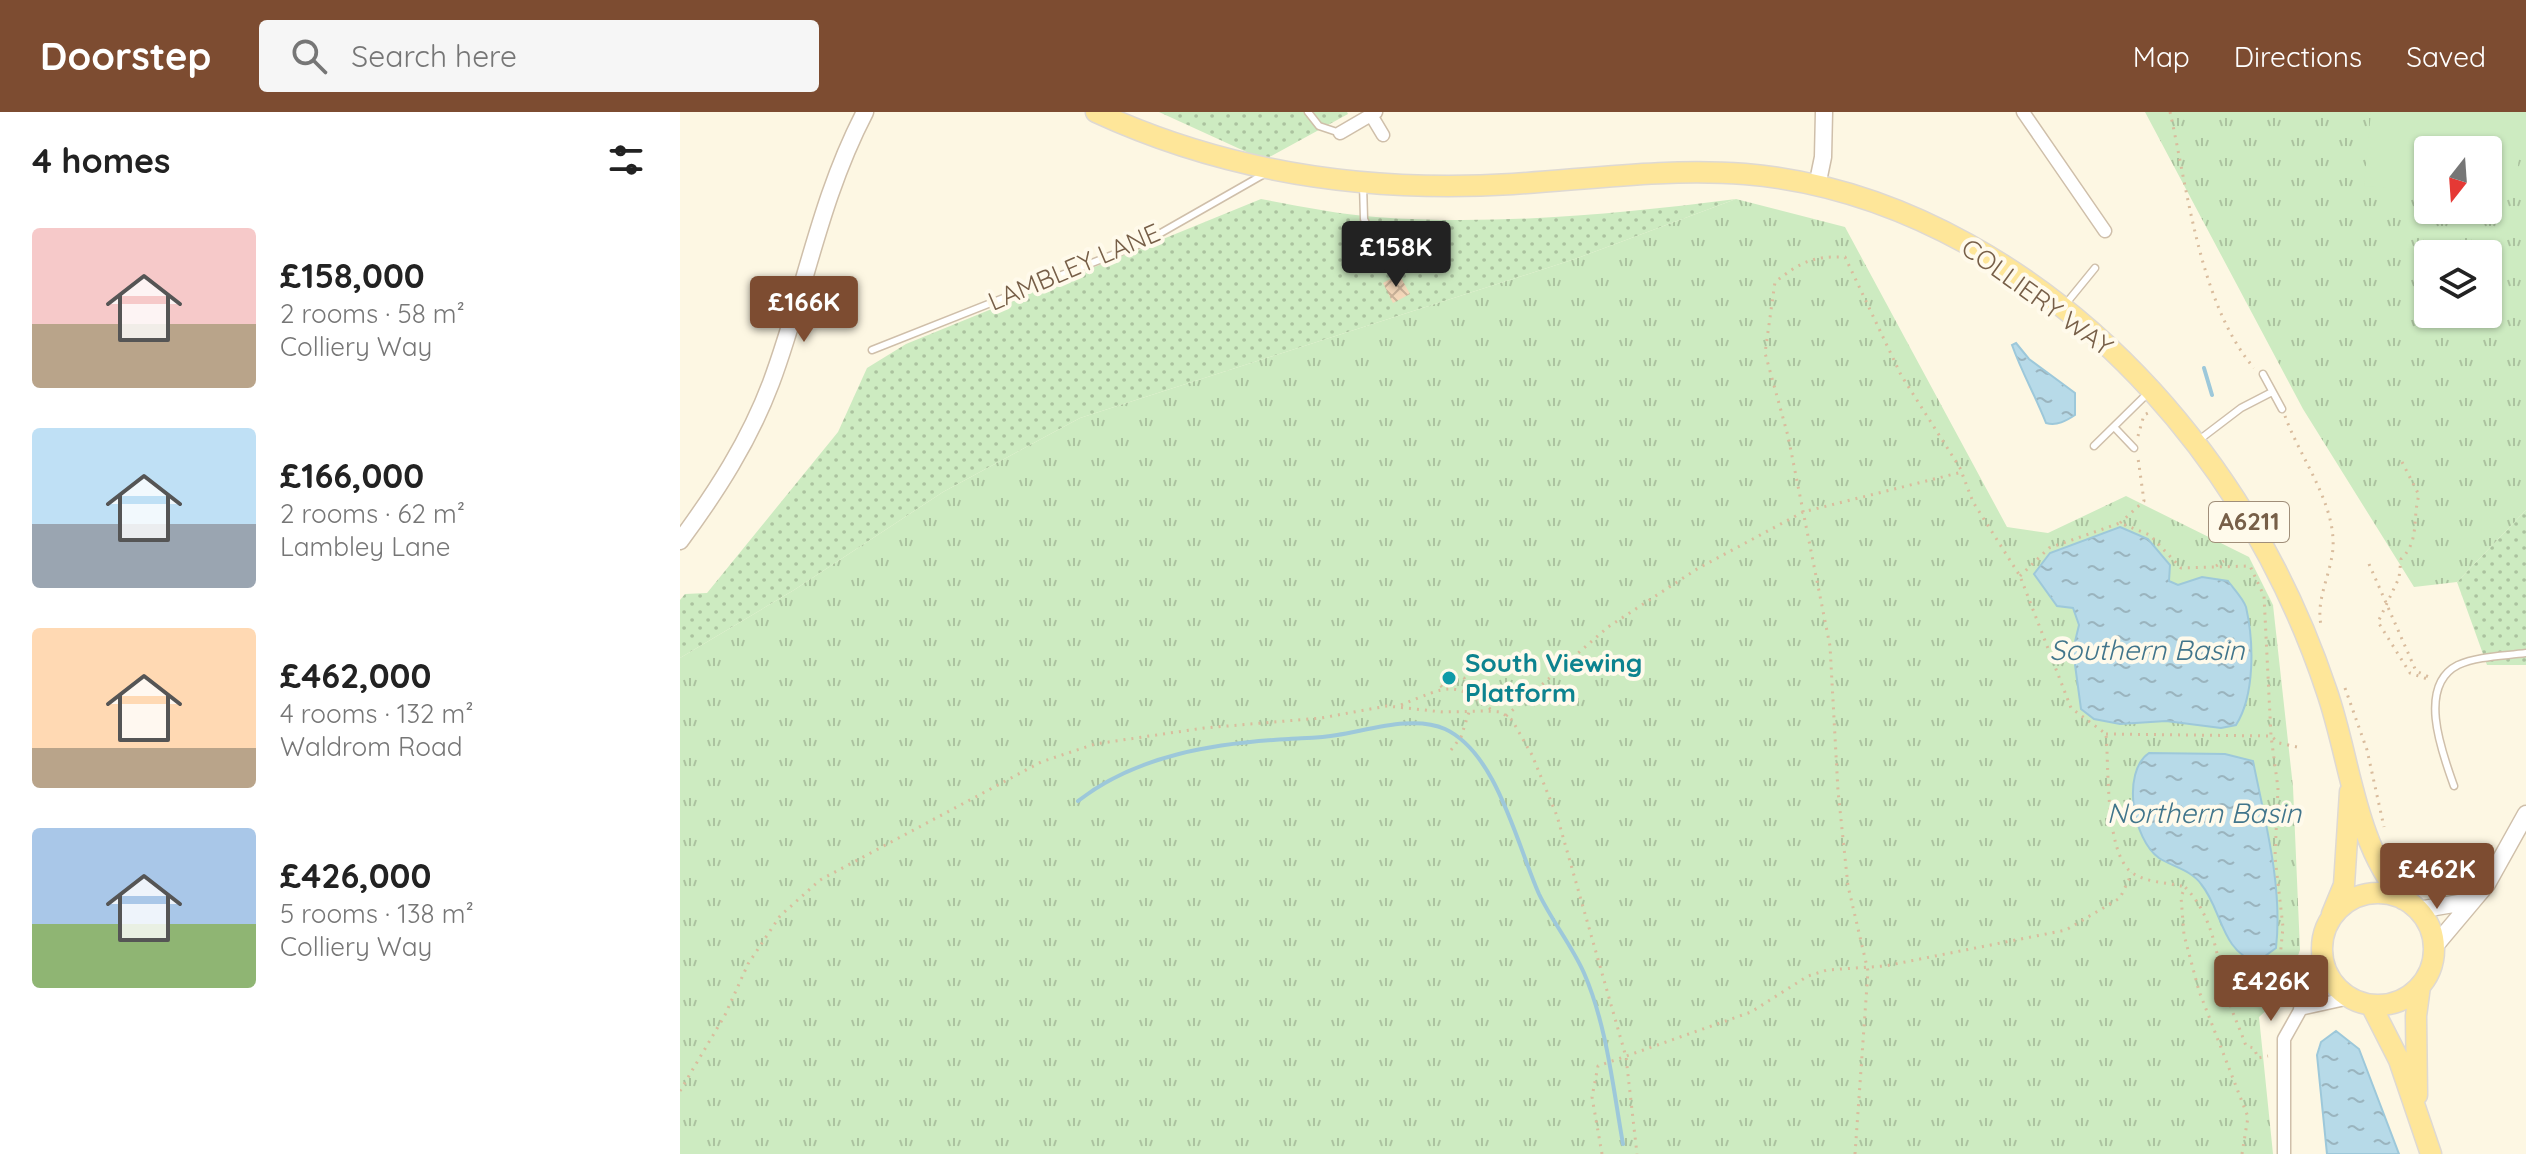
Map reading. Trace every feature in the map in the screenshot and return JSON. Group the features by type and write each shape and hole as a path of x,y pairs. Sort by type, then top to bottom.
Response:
{"main road":[{"name":"COLLIERY WAY","path":"1096,112 1203,153 1269,171 1363,184 1462,187 1653,174 1744,174 1817,186 1877,203 1941,229 1985,253 2062,308 2116,354 2152,399 2196,442 2240,505 2289,594 2328,694 2350,788 2380,868 2411,904"},
{"name":"COLLIERY WAY","path":"2330,920 2344,885 2350,788"},
{"path":"2386,893 2411,904 2429,925 2434,947 2429,973 2420,986 2394,1003 2371,1005 2350,998 2334,983 2325,966 2322,945 2330,920 2358,896 2386,893"},
{"path":"2418,1119 2416,1016 2420,986"},
{"path":"2371,1005 2399,1060 2431,1154"}],"street":[{"path":"680,541 725,480 770,384 828,194 865,112"},
{"path":"1817,186 1823,157 1824,112"},
{"path":"2023,112 2105,231"},
{"path":"1340,133 1374,113 1383,135"},
{"path":"2434,947 2498,867 2526,814"},
{"path":"2411,904 2471,901"},
{"path":"2284,1154 2286,1132 2282,1052 2288,1028 2325,966"},
{"path":"2300,1009 2350,998"}],"lane":[{"path":"1308,112 1319,126 1340,133"},
{"name":"LAMBLEY LANE","path":"872,350 1145,242 1269,171"},
{"path":"1363,184 1364,219 1387,267"},
{"path":"2062,308 2095,268"},
{"path":"2263,374 2282,409"},
{"path":"2196,442 2241,408 2272,392"},
{"path":"2094,446 2152,399"},
{"path":"2115,428 2134,448"},
{"path":"2454,786 2440,749 2434,711 2441,684 2456,666 2526,653"}],"path":[{"path":"2170,112 2194,235 2231,335 2252,367"},
{"path":"1855,1154 1867,966 1848,886 1838,791 1830,646 1803,512 1765,353 1775,282 1816,256 1845,257 1901,375 1962,472 1973,502 2020,576 2071,708 2106,734 2271,736 2279,743 2297,747"},
{"path":"2020,576 2038,562 2049,548 2120,523 2144,501 2142,466 2134,448 2152,399"},
{"path":"2282,409 2333,526 2334,544 2319,615 2322,630"},
{"path":"2402,462 2419,495 2414,513 2416,526 2412,548 2401,559 2399,578 2378,622 2410,673 2441,684"},
{"path":"1506,716 1608,627 1697,569 1803,512 1962,472"},
{"path":"2120,523 2150,535 2181,568 2250,566 2264,596 2271,736 2278,788 2275,857 2283,927 2280,958 2270,968 2248,966 2223,971"},
{"path":"2216,566 2224,561"},
{"path":"2369,564 2416,671 2441,684"},
{"path":"1443,688 1439,684 1451,675 1464,678 1469,691 1494,712"},
{"path":"2344,684 2367,750 2386,836"},
{"path":"680,1091 725,1015 755,952 780,916 820,880 1041,762 1095,744 1204,728 1321,718 1397,706 1443,688 1469,691"},
{"path":"1397,706 1494,712 1506,716 1512,720 1532,755 1557,816 1626,1057 1637,1154"},
{"path":"1451,750 1461,737 1469,712"},
{"path":"2106,734 2115,843 2122,862 2132,873 2185,887 2206,915 2223,971 2223,984 2246,1046 2254,1048 2258,1058 2268,1056"},
{"path":"1602,1154 1592,1097 1598,1066 1751,1012 1808,976 1827,970 1867,966 2066,930 2120,898 2132,873"},
{"path":"2185,887 2181,897 2184,935 2199,991 2248,1117 2242,1154"}],"green space":[{"path":"1159,112 1347,112 1348,114 1264,160"},
{"path":"2145,112 2526,112 2526,510 2457,582 2414,587 2303,409"},
{"path":"2371,112 2523,112 2515,198 2502,197 2502,136 2414,136 2414,190 2364,186"},
{"path":"1261,199 1361,216 1466,220 1602,214 1736,199 1575,259 1080,418 943,492 794,590 680,658 680,600 685,594 707,593 838,432 867,368 906,344"},
{"path":"1736,199 1845,227 2007,527 2048,533 2126,496 2249,557 2273,605 2293,787 2300,950 2285,993 2259,1017 2273,1154 680,1154 680,658 794,590 943,492 1080,418 1575,259"},
{"path":"2526,510 2526,665 2487,665 2457,582"}],"water":[{"path":"2016,343 2029,359 2075,393 2075,415 2054,424 2046,423 2012,345"},
{"name":"Southern Basin","path":"2120,527 2148,539 2170,565 2169,581 2178,585 2202,577 2228,581 2243,600 2249,621 2251,668 2247,699 2236,725 2221,728 2166,721 2120,724 2094,719 2081,709 2073,650 2079,625 2073,608 2057,606 2034,574 2050,553"},
{"name":"Northern Basin","path":"2149,753 2225,754 2253,761 2272,854 2278,925 2276,948 2257,962 2245,957 2229,940 2208,894 2197,879 2159,858 2143,837 2137,822 2133,790 2140,762"},
{"path":"2336,1031 2359,1049 2399,1154 2327,1154 2317,1055 2321,1042"}],"building":[{"path":"1399,274 1410,294 1393,303 1383,283"}],"waterway":[{"path":"2204,368 2212,395"},
{"path":"1078,801 1125,772 1205,748 1325,737 1406,723 1445,729 1463,741 1479,758 1492,779 1539,894 1584,973 1604,1036 1623,1144"}],"place":[{"name":"South Viewing Platform","path":"1449,678"}]}
